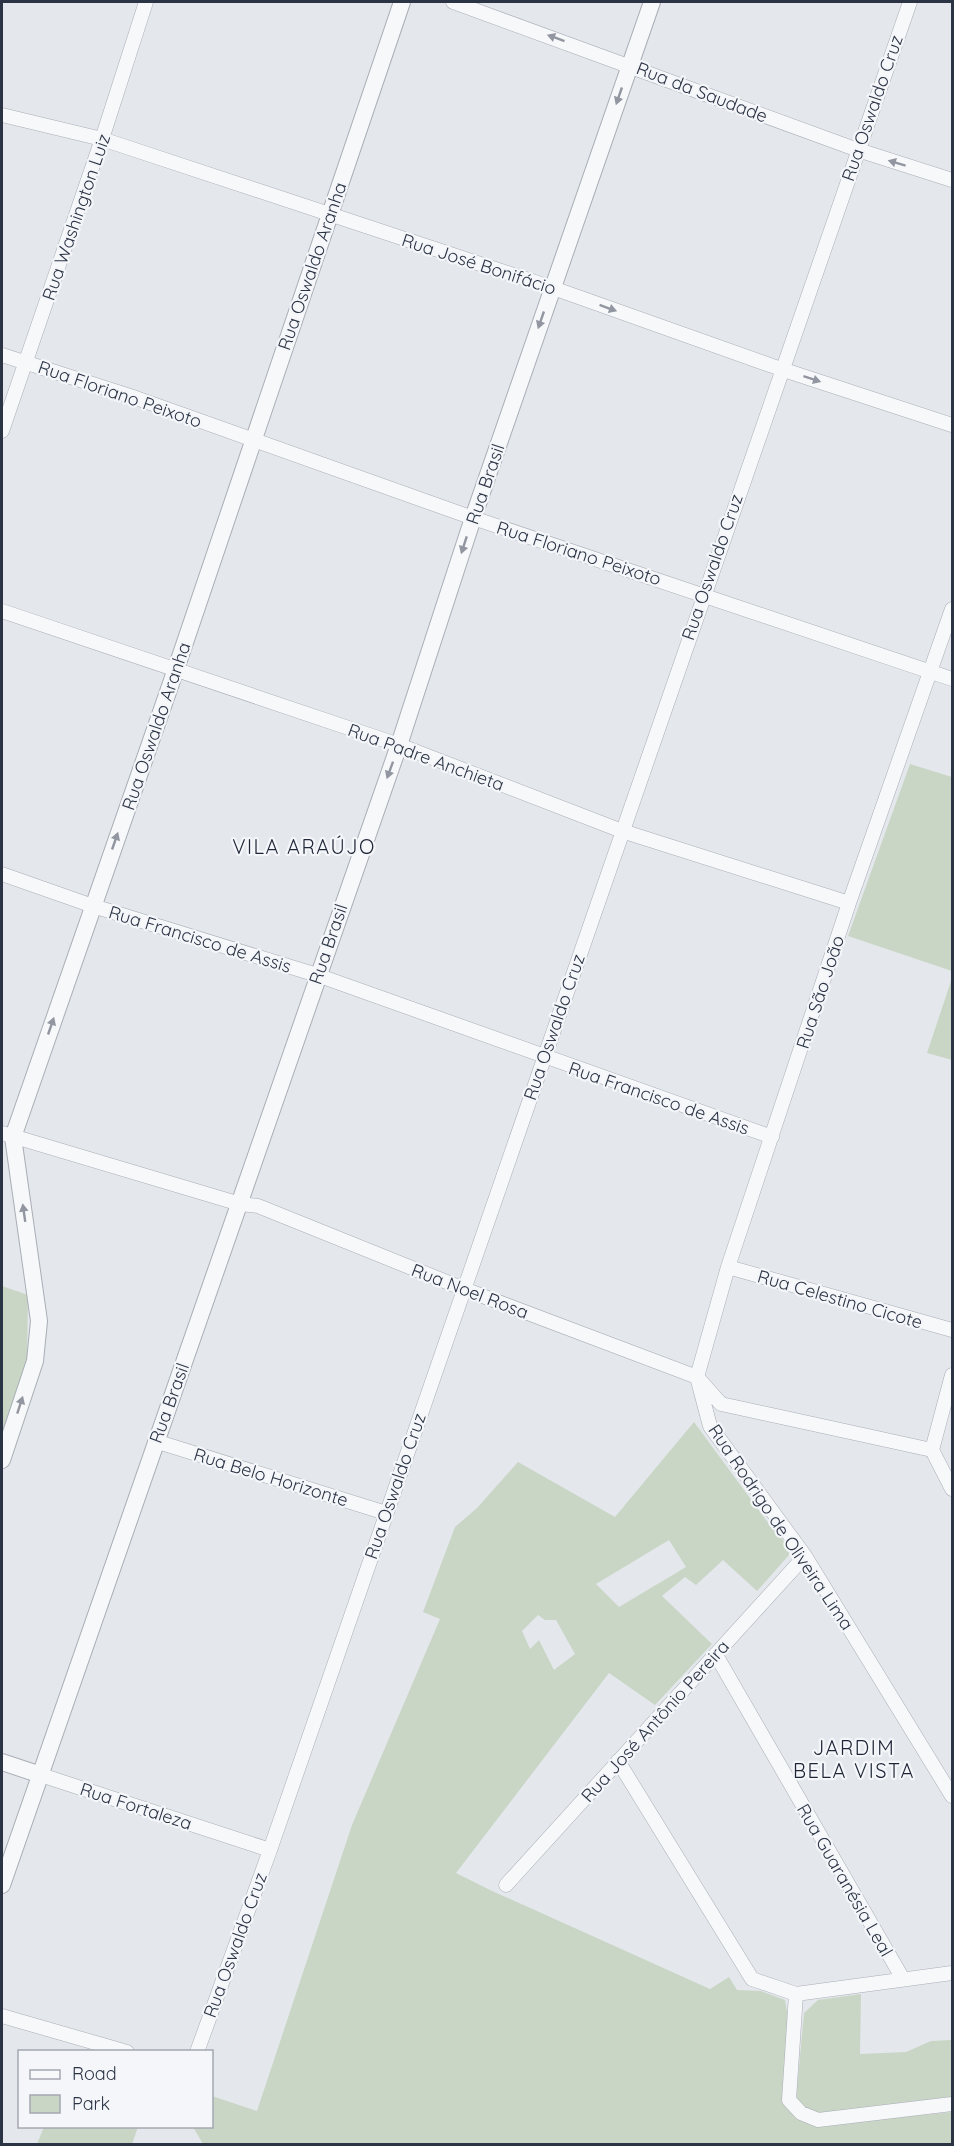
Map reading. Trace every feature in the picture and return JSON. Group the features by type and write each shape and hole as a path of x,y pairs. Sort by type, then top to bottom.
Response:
{"street":[{"name":"Rua Washington Luiz","path":"2,431 102,139 146,2"},
{"name":"Rua Oswaldo Aranha","path":"2,1460 35,1361 39,1321 7,1135 93,906 176,669 402,2"},
{"name":"Rua da Saudade","path":"453,2 858,150 952,180"},
{"name":"Rua Brasil","path":"2,1885 399,745 473,518 652,2"},
{"name":"Rua Oswaldo Cruz","path":"198,2050 270,1850 703,594 910,2"},
{"name":"Rua José Bonifácio","path":"2,115 102,139 553,288 781,369 952,425"},
{"name":"Rua Floriano Peixoto","path":"2,355 136,398 473,518 952,679"},
{"name":"Rua São João","path":"697,1377 728,1267 849,903 952,609"},
{"name":"Rua Padre Anchieta","path":"2,611 399,745 622,831 849,903"},
{"name":"Rua Francisco de Assis","path":"2,874 93,906 317,975 772,1137"},
{"name":"Rua Noel Rosa","path":"7,1135 240,1204 258,1206 464,1289 697,1377 721,1404 932,1450"},
{"name":"Rua Celestino Cicote","path":"728,1267 952,1330"},
{"path":"952,1375 932,1450 952,1489"},
{"name":"Rua Rodrigo de Oliveira Lima","path":"697,1377 710,1426 805,1556 952,1796"},
{"name":"Rua Belo Horizonte","path":"155,1441 386,1513"},
{"name":"Rua José Antônio Pereira","path":"506,1886 805,1556"},
{"name":"Rua Guaranésia Leal","path":"716,1655 903,1979"},
{"path":"618,1761 752,1979 796,1994 952,1973"},
{"name":"Rua Fortaleza","path":"2,1762 270,1850"},
{"path":"796,1994 789,2100 801,2113 818,2120 952,2104"},
{"path":"2,2016 120,2050"}],"green space":[{"path":"910,764 952,777 952,971 848,936"},
{"path":"952,978 952,1060 927,1053"},
{"path":"2,1286 28,1295 27,1360 2,1434"},
{"path":"694,1422 766,1520 788,1546 789,1555 757,1591 723,1560 696,1585 685,1577 662,1596 712,1644 655,1705 609,1673 456,1873 710,1989 729,1977 737,1990 761,1991 785,2000 788,2018 782,2096 787,2108 801,2119 819,2125 952,2112 952,2144 203,2144 194,2128 213,2128 213,2096 257,2111 352,1825 440,1619 423,1612 455,1527 477,1508 518,1462 615,1517","holes":["669,1540 686,1567 619,1607 596,1584","538,1615 545,1620 556,1620 575,1654 554,1670 539,1640 530,1649 522,1631"]},
{"path":"861,1994 860,2054 906,2052 931,2041 952,2040 952,2098 819,2113 803,2107 796,2099 804,2013 818,2000"},
{"path":"43,2128 138,2128 132,2144 37,2144"}],"district":[{"name":"VILA ARAÚJO","path":"304,846"},
{"name":"JARDIM BELA VISTA","path":"854,1758"}]}
